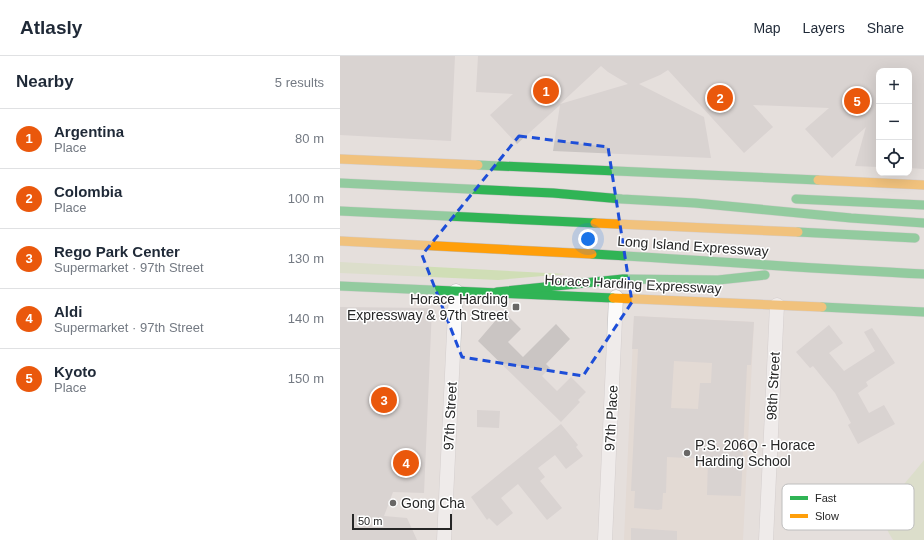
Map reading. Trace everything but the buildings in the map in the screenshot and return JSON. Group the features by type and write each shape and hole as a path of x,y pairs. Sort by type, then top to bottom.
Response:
{"main road":[{"path":"340,159 924,185"},
{"path":"340,183 553,193 760,208 851,218 924,223"},
{"path":"553,193 621,192 719,196"},
{"path":"787,199 924,205"},
{"name":"Long Island Expressway","path":"340,211 924,238"},
{"name":"Long Island Expressway","path":"340,241 720,261 817,269 924,274"},
{"path":"497,292 623,279 718,280 817,269"},
{"name":"Horace Harding Expressway","path":"340,286 616,297 924,312"}],"street":[{"name":"97th Street","path":"444,540 456,291"},
{"name":"97th Place","path":"605,540 616,297"},
{"name":"98th Street","path":"766,540 776,305"}],"highlighted area":[{"path":"519,136 608,147 632,302 583,376 462,357 422,255"}],"shaded area":[{"name":"P.S. 206Q - Horace Harding School","path":"634,316 754,322 743,540 624,540"}],"green space":[{"path":"340,262 566,274 498,280 340,273"},
{"path":"924,460 924,540 893,540 888,532 887,530 914,530 914,484 905,484"}],"traffic: fast":[{"path":"478,165 818,180"},
{"path":"340,183 553,193 695,203 851,218 924,223"},
{"path":"796,199 924,205"},
{"path":"340,211 595,223"},
{"path":"798,232 915,238"},
{"path":"592,254 924,274"},
{"path":"497,292 623,279 718,280 765,275"},
{"path":"340,286 613,298"},
{"path":"822,307 924,312"}],"traffic: slow":[{"path":"340,159 478,165"},
{"path":"818,180 924,185"},
{"path":"595,223 798,232"},
{"path":"340,241 592,254"},
{"path":"613,298 822,307"}],"place":[{"name":"Argentina","path":"546,91"},
{"name":"Colombia","path":"720,98"},
{"name":"Kyoto","path":"857,101"},
{"name":"Horace Harding Expressway & 97th Street","path":"516,307"},
{"name":"Rego Park Center","path":"384,400"},
{"name":"P.S. 206Q - Horace Harding School","path":"687,453"},
{"name":"Aldi","path":"406,463"},
{"name":"Gong Cha","path":"393,503"}]}
